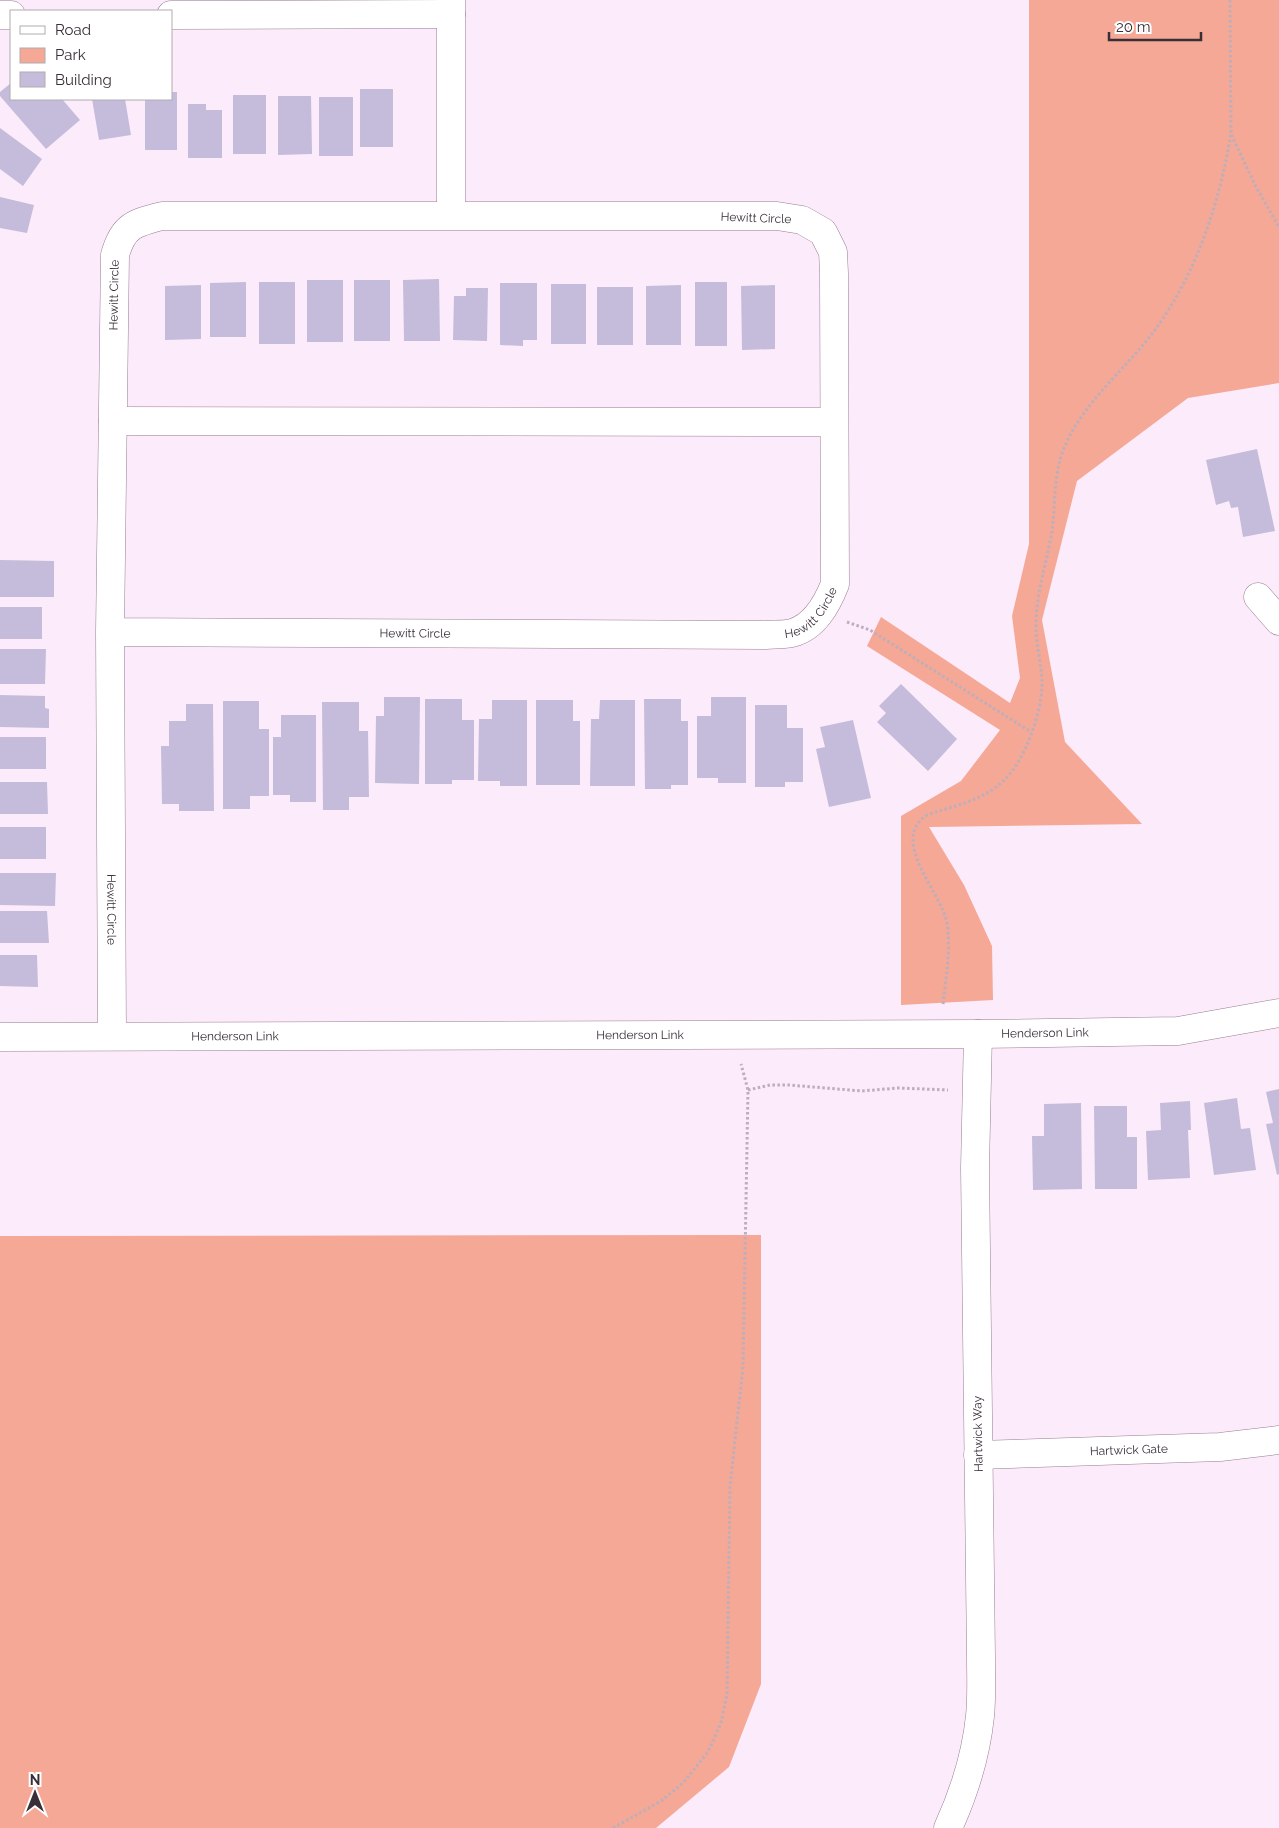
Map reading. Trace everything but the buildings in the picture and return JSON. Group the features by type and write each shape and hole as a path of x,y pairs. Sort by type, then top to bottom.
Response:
{"street":[{"path":"172,14 451,7 451,216"},
{"name":"Hewitt Circle","path":"110,632 765,635 792,633 809,624 827,605 835,584 833,252 823,232 802,220 777,216 162,216 143,221 129,228 119,240 114,255 110,632 112,1036"},
{"path":"113,420 834,422"},
{"path":"1258,597 1279,620"},
{"name":"Henderson Link","path":"0,1037 978,1034 1178,1031 1279,1013"},
{"name":"Hartwick Way","path":"948,1828 958,1807 971,1765 980,1716 981,1658 975,1168 978,1034"},
{"name":"Hartwick Gate","path":"978,1455 1220,1447 1279,1440"}],"path":[{"path":"942,1006 949,952 947,920 943,908 915,854 913,841 915,830 920,819 927,815 977,799 992,791 1003,783 1024,752 1041,699 1041,674 1036,619 1052,533 1060,462 1071,432 1083,415 1149,338 1176,297 1201,244 1224,166 1231,134 1230,0"},
{"path":"1231,134 1254,185 1279,227"},
{"path":"820,613 870,630 1031,732"},
{"path":"613,1828 661,1801 683,1783 708,1752 721,1723 727,1694 730,1486 743,1367 748,1090 741,1065 728,1034"},
{"path":"748,1090 770,1085 862,1091 898,1088 952,1090"}],"green space":[{"path":"1029,0 1279,0 1279,383 1188,398 1077,481 1042,620 1065,742 1142,824 929,827 964,885 992,946 993,1000 901,1005 901,816 961,781 1000,730 867,646 881,617 1010,703 1020,678 1012,616 1029,544"},
{"path":"761,1235 761,1684 729,1767 656,1828 0,1828 0,1236"}]}
